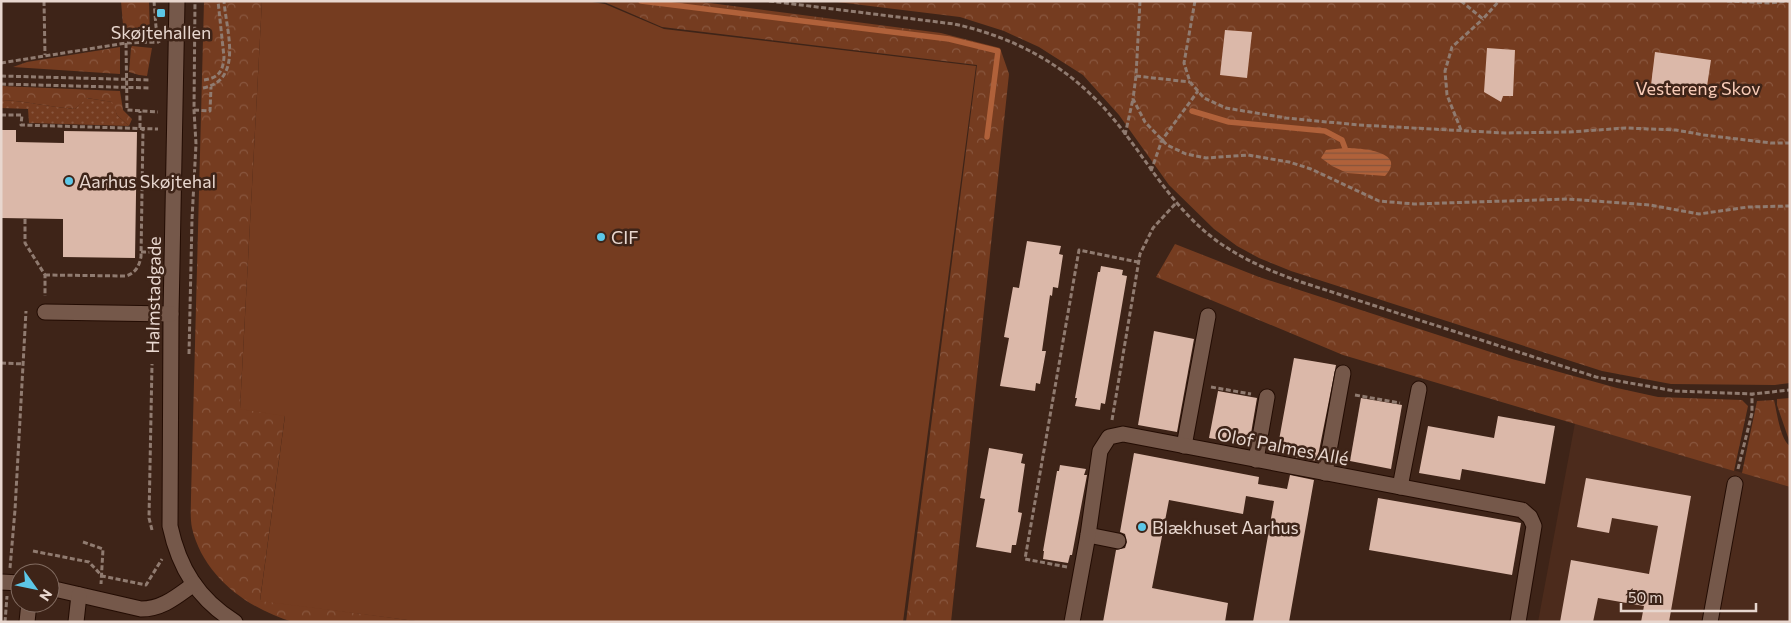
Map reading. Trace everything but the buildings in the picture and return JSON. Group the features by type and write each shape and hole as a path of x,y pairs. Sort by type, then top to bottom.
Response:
{"street":[{"name":"Halmstadgade","path":"177,1 171,314 170,526 179,558 194,584 204,598 235,622"},
{"path":"45,312 171,314"},
{"path":"1184,446 1208,316"},
{"path":"1325,473 1343,373"},
{"path":"1400,487 1419,389"},
{"path":"1256,460 1267,397"},
{"name":"Olof Palmes Allé","path":"1109,437 1123,434 1522,510 1530,517 1534,526 1518,622"},
{"path":"1072,622 1088,535 1100,451 1109,437"},
{"path":"1710,622 1735,484"},
{"path":"1088,535 1118,541"},
{"path":"60,590 141,609 152,609 164,605 194,584"},
{"path":"76,622 79,595"}],"path":[{"path":"44,1 45,55"},
{"path":"189,355 192,219 196,144 194,110 195,1"},
{"path":"204,80 216,77 224,65 218,1"},
{"path":"203,88 211,87 220,82 228,69 230,50 224,1"},
{"path":"769,1 954,24 1007,39 1035,53 1061,69 1086,89 1112,116 1151,172 1176,203 1212,237 1235,253 1263,268 1300,282 1596,377 1675,392 1752,394 1790,390"},
{"path":"1125,135 1136,76 1140,1"},
{"path":"1195,1 1184,63 1190,82 1204,98 1226,108 1286,118 1359,125 1505,133 1634,128 1676,130 1790,143"},
{"path":"1461,1 1483,19"},
{"path":"1461,130 1448,95 1446,71 1452,47 1483,19 1499,1"},
{"path":"1727,1 1770,4 1790,1"},
{"path":"1,63 126,43 159,42"},
{"path":"126,43 127,110 158,112"},
{"path":"1,76 150,80"},
{"path":"1136,76 1190,82"},
{"path":"1,84 150,88"},
{"path":"194,110 210,111 211,87"},
{"path":"1151,172 1162,140 1198,91"},
{"path":"1133,99 1145,122 1162,140 1167,145 1186,154 1206,158 1248,155 1289,162 1311,168 1379,201 1414,204 1567,199 1650,206 1699,214 1748,207 1790,206"},
{"path":"45,275 126,276 139,267 141,252 140,111"},
{"path":"1,115 22,115 22,125 158,129"},
{"path":"1109,437 1138,262 1146,240 1153,228 1176,203"},
{"path":"25,219 25,243 45,275 45,312"},
{"path":"1082,570 1025,560 1078,250 1138,262"},
{"path":"141,252 155,252"},
{"path":"11,563 26,311"},
{"path":"1,363 24,364"},
{"path":"1195,384 1267,397"},
{"path":"1340,392 1416,405"},
{"path":"1735,484 1752,412 1752,394"},
{"path":"82,542 103,549 99,599"},
{"path":"33,551 89,562 102,576 146,585 162,559"},
{"path":"5,622 10,582"}],"shaded area":[{"path":"1345,148 1370,150 1386,156 1391,161 1390,168 1385,176 1347,173 1321,158 1326,150"},
{"path":"1575,423 1790,487 1789,622 1538,622"}],"green space":[{"path":"121,1 149,1 150,37 124,37"},
{"path":"204,1 262,1 240,408 285,415 260,600 423,622 293,622 276,616 244,599 217,575 206,561 192,528"},
{"name":"CIF","path":"262,1 586,1 605,4 664,29 976,66 903,622 423,622 260,601 285,416 240,409"},
{"path":"602,1 694,1 941,33 1000,48 1009,74 951,622 906,622 977,65 662,27"},
{"name":"Vestereng Skov","path":"829,1 1790,1 1790,383 1775,385 1671,384 1602,371 1291,271 1259,258 1237,246 1214,229 1169,185 1119,115 1083,75 1039,47 1004,31 960,17"},
{"path":"132,46 152,48 147,76 129,72"},
{"path":"120,47 120,74 13,67 27,62"},
{"path":"1,86 120,91 123,110 132,119 129,126 117,115 112,102 87,98 75,109 1,100"},
{"path":"86,98 113,102 117,115 129,126 29,123 28,109 1,108 1,100 75,109"},
{"path":"1175,244 1259,277 1512,359 1617,388 1658,397 1742,400 1748,406 1734,471 1343,355 1156,277"},
{"path":"1790,398 1790,443 1777,405 1777,399"},
{"path":"1774,400 1781,432 1790,446 1790,487 1742,473 1757,401"}],"waterway":[{"path":"641,1 949,39 998,51 987,137"},
{"path":"1192,111 1229,122 1325,131 1342,140 1345,148"}],"place":[{"name":"Skøjtehallen","path":"161,13"},
{"name":"Aarhus Skøjtehal","path":"69,181"},
{"name":"CIF","path":"601,237"},
{"name":"Blækhuset Aarhus","path":"1142,527"}]}
